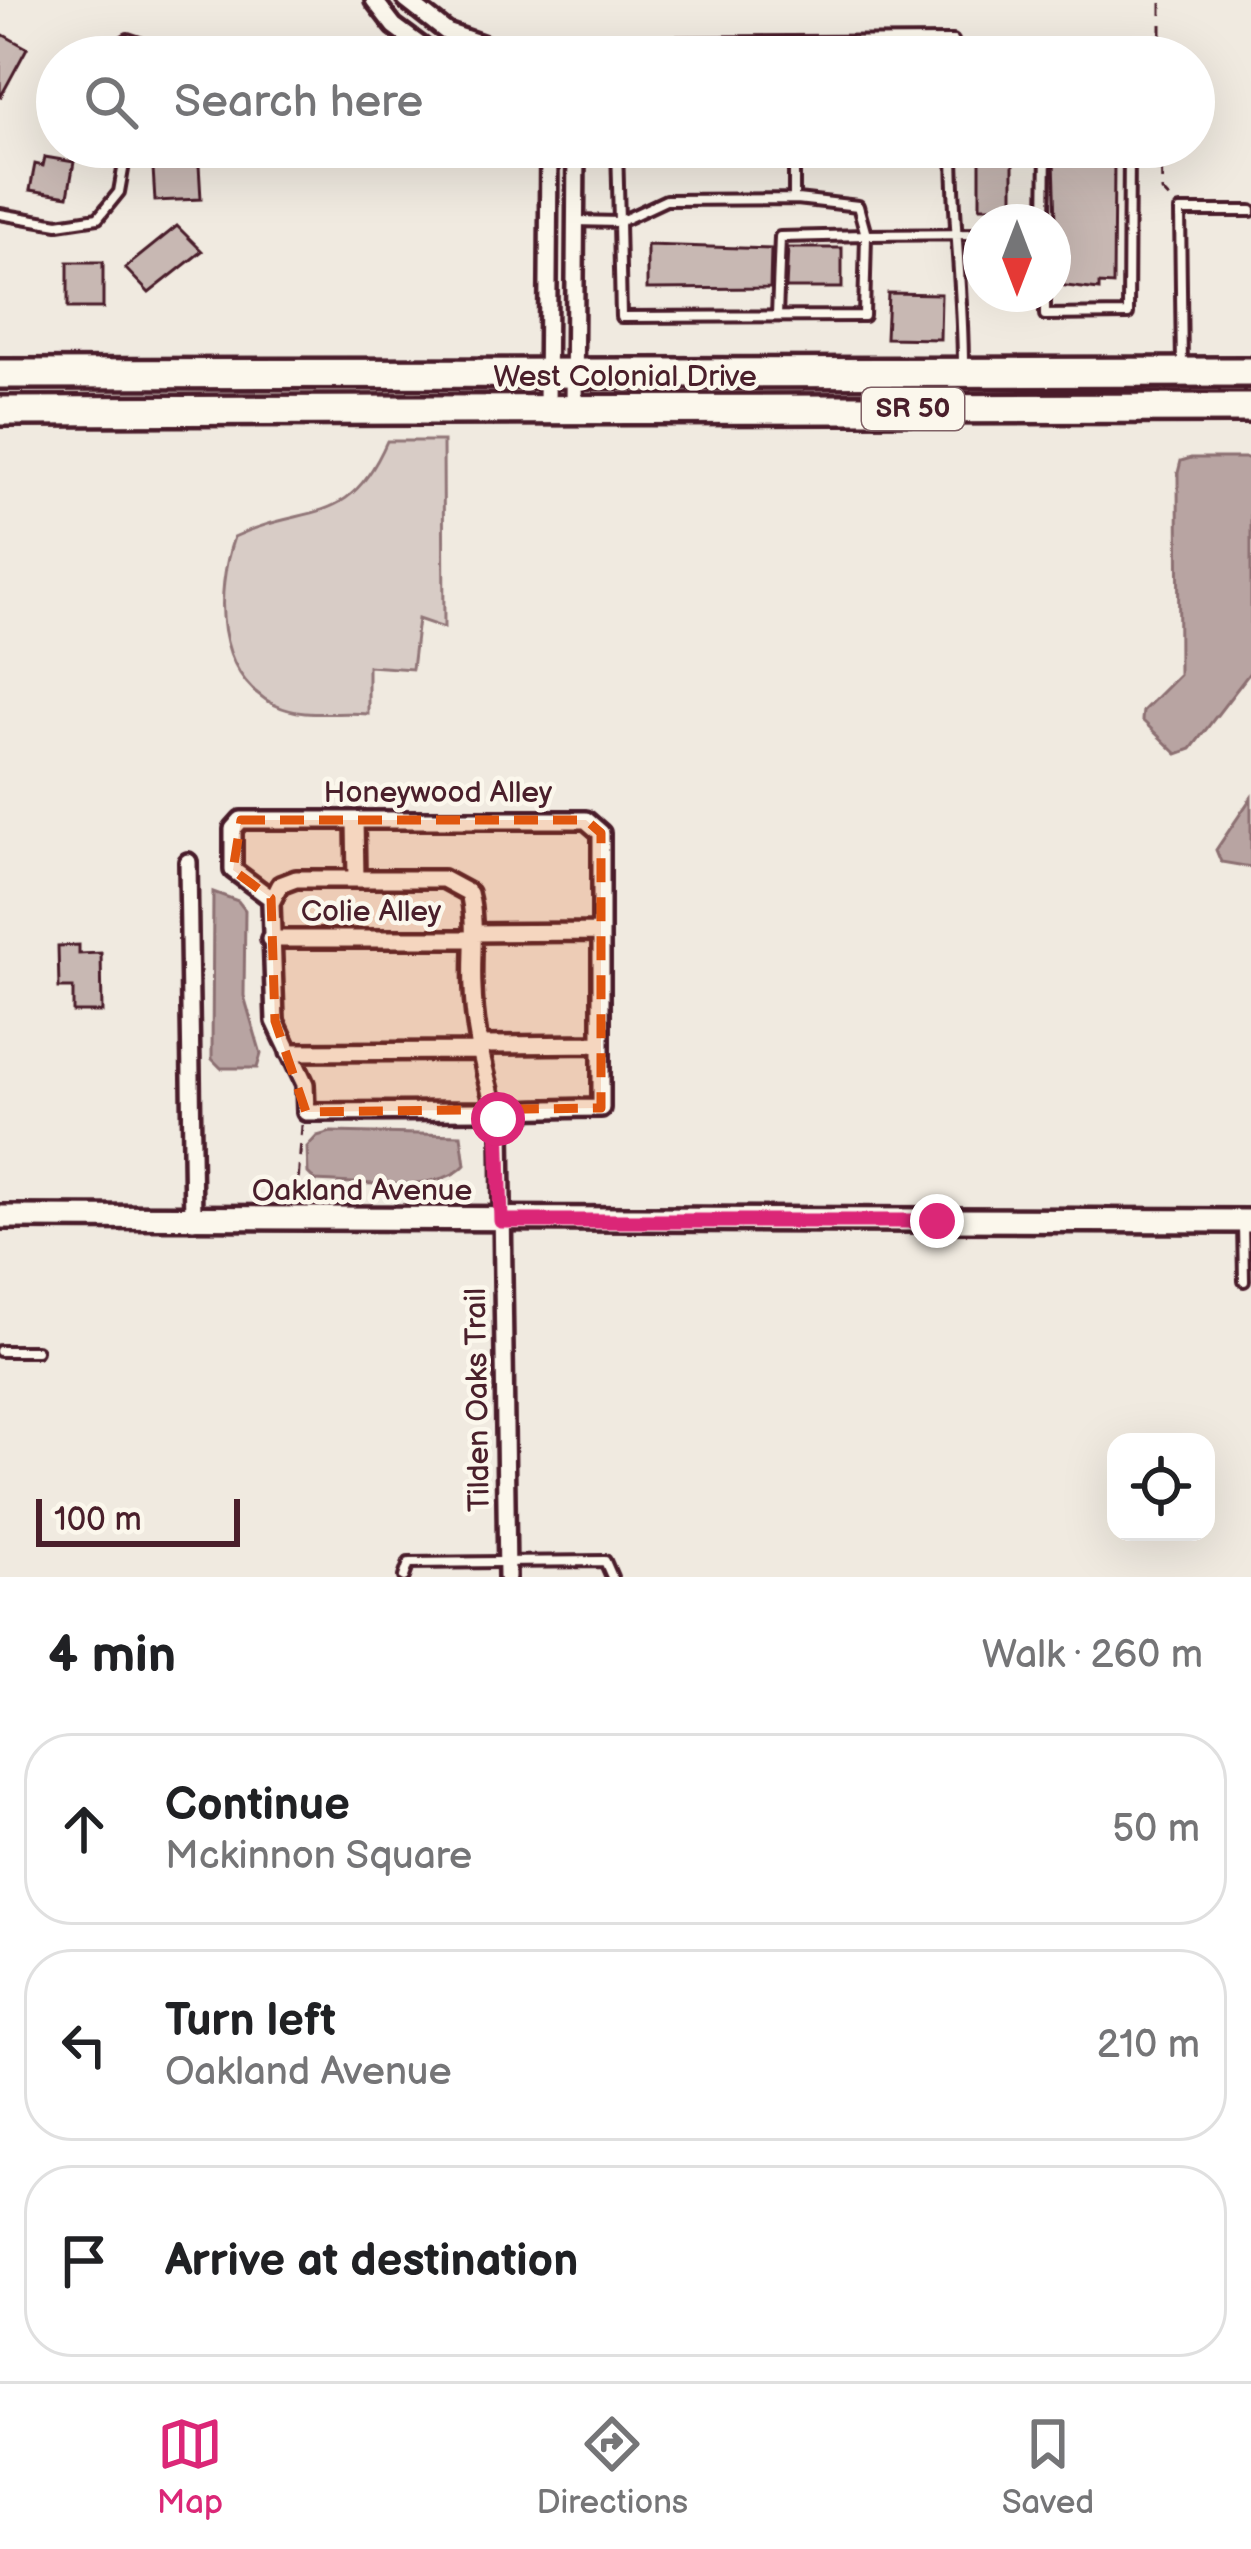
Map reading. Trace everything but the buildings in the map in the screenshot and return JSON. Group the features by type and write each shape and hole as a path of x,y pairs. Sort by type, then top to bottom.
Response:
{"highway":[{"name":"West Colonial Drive","path":"0,374 1251,373"},
{"name":"West Colonial Drive","path":"0,411 1251,409"}],"street":[{"path":"374,0 407,36"},
{"path":"406,0 459,36"},
{"path":"445,36 447,32"},
{"path":"548,168 547,220 561,410"},
{"path":"561,410 575,168"},
{"path":"547,220 574,220"},
{"name":"Honeywood Alley","path":"272,899 233,870 233,829 241,820 586,820 601,833 601,1108 496,1111"},
{"path":"355,820 356,879 296,879 280,885 272,899 275,1021 304,1084 306,1112 496,1111"},
{"path":"188,862 193,1221"},
{"name":"Tilden Oaks Trail","path":"356,879 457,884 469,893 480,1048 501,1128 507,1570"},
{"name":"Colie Alley","path":"270,939 601,932"},
{"path":"290,1052 601,1044"},
{"name":"Oakland Avenue","path":"0,1217 1247,1221"},
{"name":"Oakland Avenue","path":"0,1230 147,1230 193,1221"}],"lane":[{"path":"0,214 58,224 98,218 119,192 123,168"},
{"path":"574,220 619,222 666,200 794,199 858,206 866,235 863,316 620,317 619,222 618,168"},
{"path":"794,168 794,199"},
{"path":"953,168 953,235 962,276 963,373"},
{"path":"1045,204 1046,168"},
{"path":"1045,312 1128,314 1129,168"},
{"path":"1182,373 1180,211 1251,211"},
{"path":"777,316 780,237 963,235"},
{"path":"1244,1280 1247,1221"},
{"path":"0,1351 36,1351"},
{"path":"404,1577 409,1563 507,1570 605,1562 612,1577"}],"path":[{"path":"1161,0 1161,36"},
{"path":"1161,168 1162,191 1180,211"},
{"path":"298,1221 297,1157 306,1112"}],"highlighted area":[{"path":"241,820 586,820 601,833 601,1108 306,1112 275,1021 271,898 233,870"}],"shaded area":[{"path":"387,441 443,441 444,628 418,619 412,669 368,666 368,714 309,713 275,705 255,691 230,653 223,606 234,537 341,501 357,489"},
{"path":"1251,458 1251,671 1191,749 1177,754 1142,720 1143,711 1179,675 1178,473 1181,461"},
{"path":"1251,798 1251,867 1221,862 1216,850"},
{"path":"213,892 238,901 245,910 244,996 261,1054 257,1068 221,1068 212,1059"},
{"path":"331,1132 461,1135 465,1165 453,1174 416,1183 316,1181 308,1173 307,1147 317,1136"}],"route":[{"path":"498,1119 501,1221 937,1221"}]}
